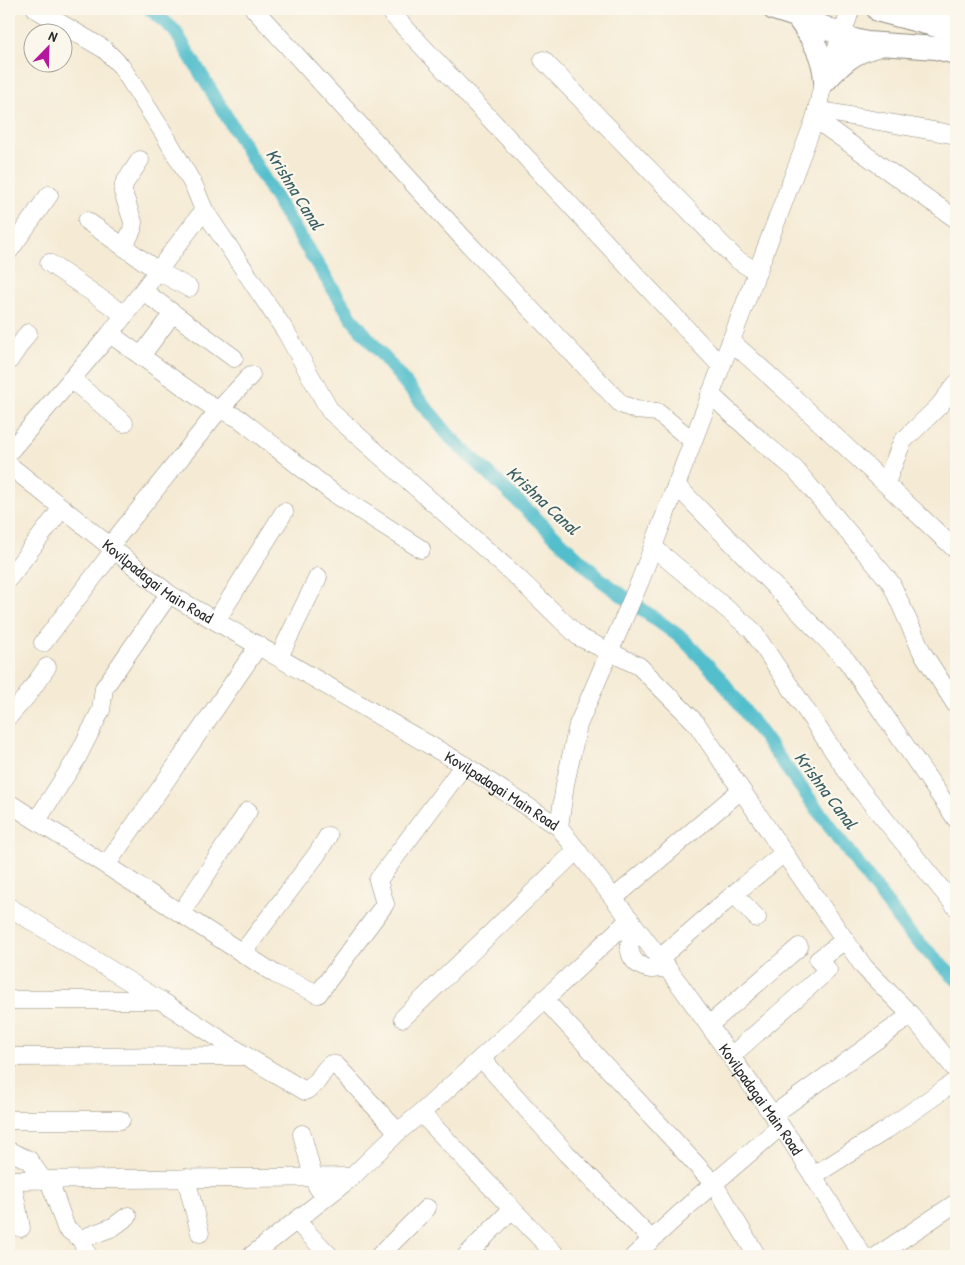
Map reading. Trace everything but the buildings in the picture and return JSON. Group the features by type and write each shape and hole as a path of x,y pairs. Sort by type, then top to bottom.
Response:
{"highway":[{"path":"880,9 956,29"}],"main road":[{"path":"774,9 867,43 936,48 956,53"},
{"path":"797,17 817,47 824,68 825,81"},
{"path":"825,81 850,56 883,44"}],"street":[{"path":"36,9 104,49 121,66 163,132 194,186 204,210 286,332 330,412 518,578 578,637 639,666 696,724 864,967 911,1015 956,1070"},
{"path":"254,9 463,238 621,404 636,410 657,412 693,441"},
{"path":"559,827 565,784 578,725 653,547 816,114 825,81 851,9"},
{"path":"393,15 721,366"},
{"path":"543,60 736,259 756,272"},
{"path":"816,114 956,135"},
{"path":"816,114 956,219"},
{"path":"124,247 132,230 133,222 123,192 124,184 140,160"},
{"path":"9,251 49,195"},
{"path":"9,452 110,334 204,210"},
{"path":"86,221 158,271 189,288"},
{"path":"49,263 124,315"},
{"path":"143,291 234,358"},
{"path":"141,356 173,313"},
{"path":"9,361 28,333"},
{"path":"110,334 218,411 226,412 240,419 332,492 421,549"},
{"path":"730,341 794,398 956,550"},
{"path":"43,643 112,548 218,411 250,375"},
{"path":"71,379 124,423"},
{"path":"886,484 902,442 939,406 956,384"},
{"path":"710,394 795,469 890,583 922,652 956,705"},
{"name":"Kovilpadagai Main Road","path":"9,465 169,594 279,656 464,765 559,827 709,1024 777,1121 863,1256"},
{"path":"676,484 847,661 956,819"},
{"path":"9,578 62,508"},
{"path":"216,621 284,512"},
{"path":"653,547 752,630 855,783 956,906"},
{"path":"279,656 318,577"},
{"path":"37,820 77,758 101,710 104,688 169,594"},
{"path":"106,865 258,645"},
{"path":"9,716 26,697 47,667"},
{"path":"9,804 37,820 275,974 318,994 385,904 378,880 464,765"},
{"path":"614,898 741,790"},
{"path":"181,913 248,811"},
{"path":"243,952 317,854 328,836"},
{"path":"403,1018 577,850"},
{"path":"663,962 734,894 784,853"},
{"path":"734,894 757,918"},
{"path":"9,907 160,1000 297,1088 306,1091 315,1086 327,1066 330,1064 336,1065 398,1132"},
{"path":"9,921 26,918"},
{"path":"251,1256 352,1177 398,1132 481,1058 544,998 634,924"},
{"path":"731,1056 828,970 818,960 845,940"},
{"path":"709,1024 799,947"},
{"path":"544,998 714,1184 757,1256"},
{"path":"9,1000 160,1000"},
{"path":"634,1256 714,1184 777,1121 911,1015"},
{"path":"9,1057 246,1056"},
{"path":"481,1058 568,1154 652,1240"},
{"path":"813,1176 883,1132 956,1081"},
{"path":"421,1113 512,1210 549,1253"},
{"path":"9,1120 121,1120"},
{"path":"302,1134 313,1177 324,1199"},
{"path":"9,1151 29,1160 46,1180 66,1228 81,1239 88,1256"},
{"path":"21,1228 10,1180 352,1177"},
{"path":"186,1178 200,1233"},
{"path":"877,1256 956,1203"},
{"path":"379,1256 427,1208"},
{"path":"466,1256 512,1210"},
{"path":"81,1239 113,1227 128,1216"},
{"path":"296,1221 330,1256"}],"waterway":[{"name":"Krishna Canal","path":"150,9 175,31 289,220 353,320 451,438 601,580 683,639 720,678 908,932 956,979"}]}
